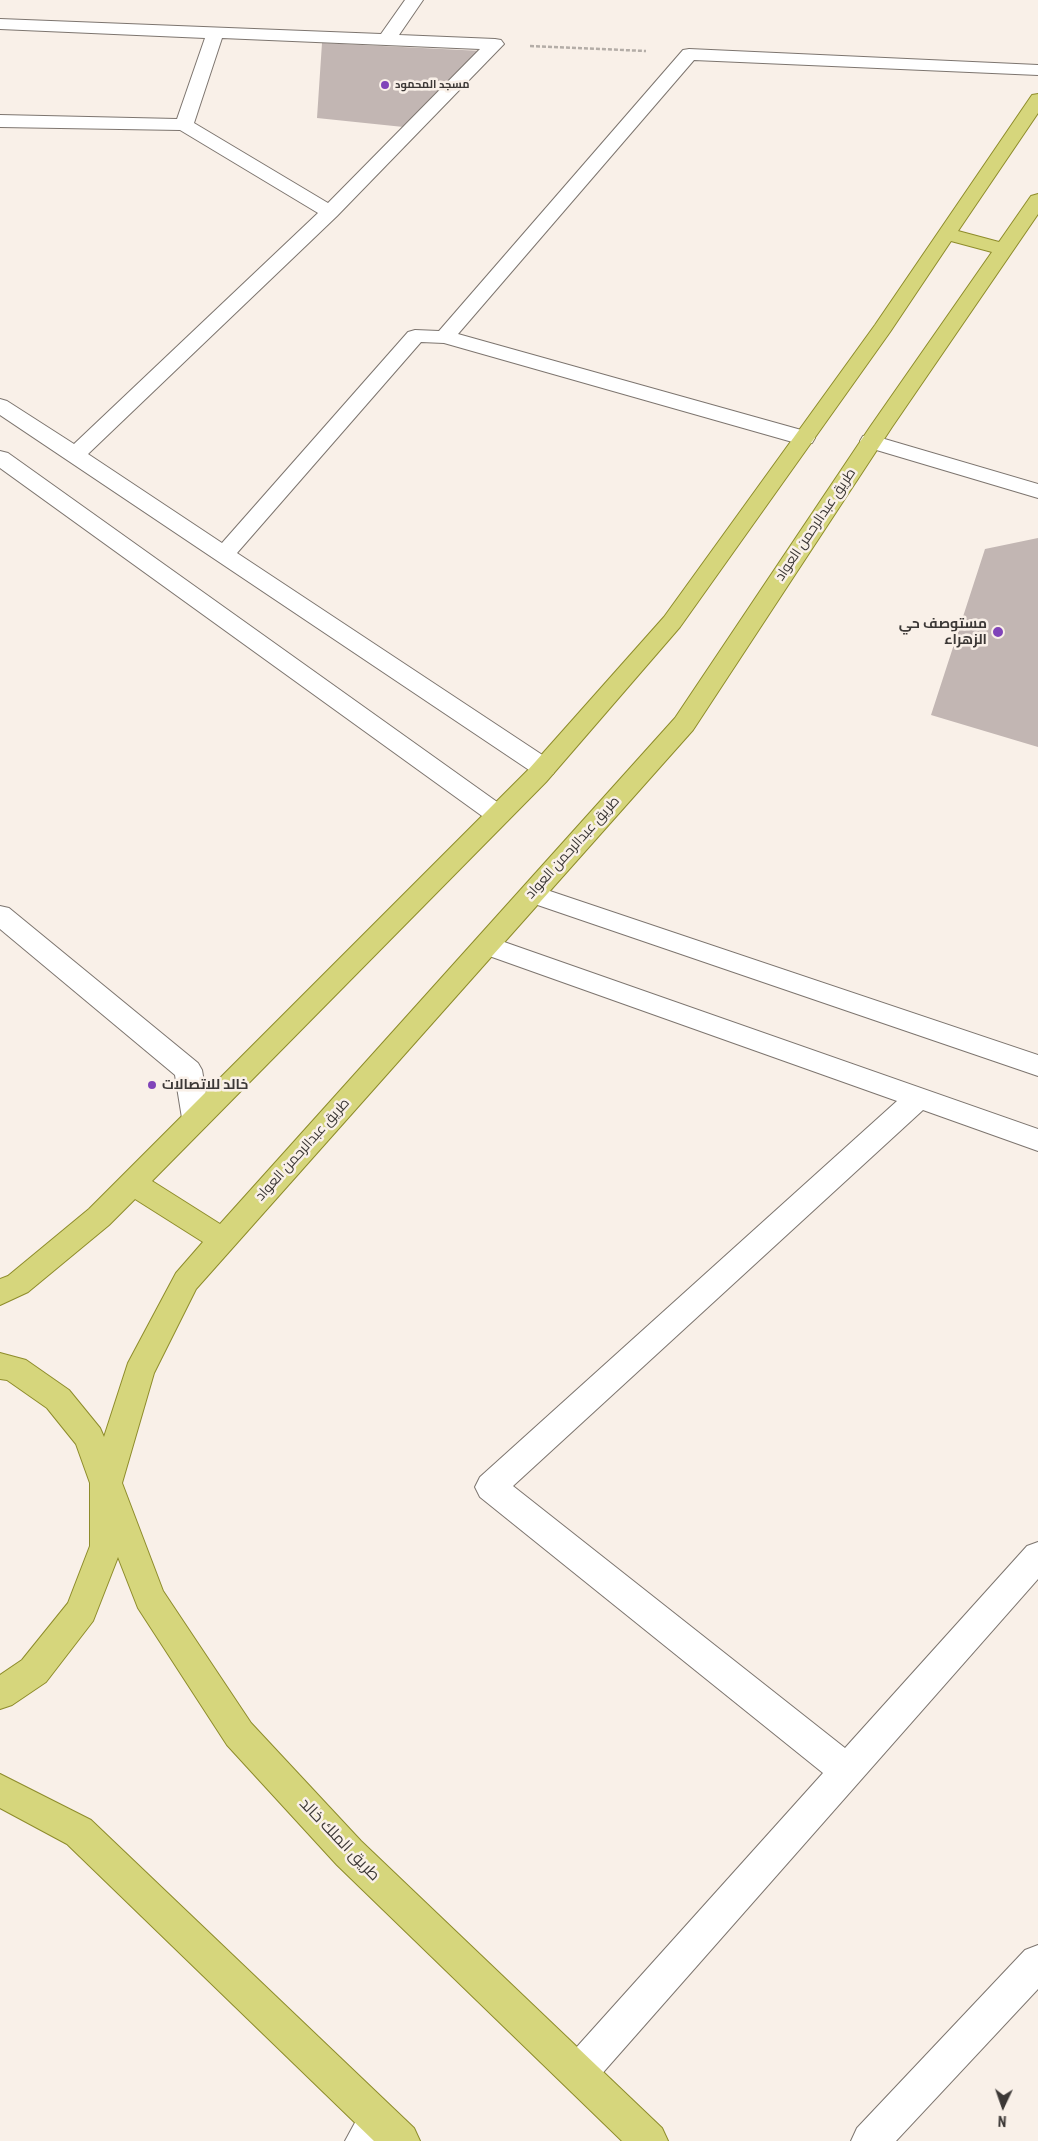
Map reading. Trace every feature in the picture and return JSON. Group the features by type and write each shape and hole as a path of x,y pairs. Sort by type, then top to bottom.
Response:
{"main road":[{"path":"0,1293 18,1284 99,1217 544,768 672,622 883,328 1038,99"},
{"name":"طريق عبدالرحمن العواد","path":"106,1483 140,1372 186,1281 684,724 871,441 1038,200"},
{"path":"946,234 1004,249"},
{"path":"132,1183 222,1240"},
{"name":"طريق الملك خالد","path":"0,1366 15,1369 58,1399 89,1437 150,1598 239,1734 349,1853 649,2141"},
{"path":"0,1694 34,1671 81,1611 106,1546 106,1483"},
{"path":"0,1790 79,1832 380,2134"}],"street":[{"path":"386,40 414,0"},
{"path":"0,24 495,44"},
{"path":"184,125 215,33"},
{"path":"75,455 330,212 495,44"},
{"path":"445,337 689,54 1038,70"},
{"path":"0,121 184,125 330,212"},
{"path":"224,554 415,336 445,337 804,438"},
{"path":"0,405 544,768"},
{"path":"871,441 1038,491"},
{"path":"0,458 498,815"},
{"path":"532,894 1038,1066"},
{"path":"0,915 188,1070 196,1118"},
{"path":"487,945 1038,1140"},
{"path":"847,1771 491,1487 918,1098"},
{"path":"579,2072 1038,1556"},
{"path":"870,2141 1038,1963"}],"path":[{"path":"495,44 689,54"}],"building":[{"name":"مسجد المحمود","path":"322,43 482,51 413,128 317,118"},
{"name":"مستوصف حي الزهراء","path":"1038,538 1038,747 931,715 985,549"}],"place":[{"name":"مسجد المحمود","path":"385,85"},
{"name":"مستوصف حي الزهراء","path":"998,632"},
{"name":"خالد للاتصالات","path":"152,1085"}]}
